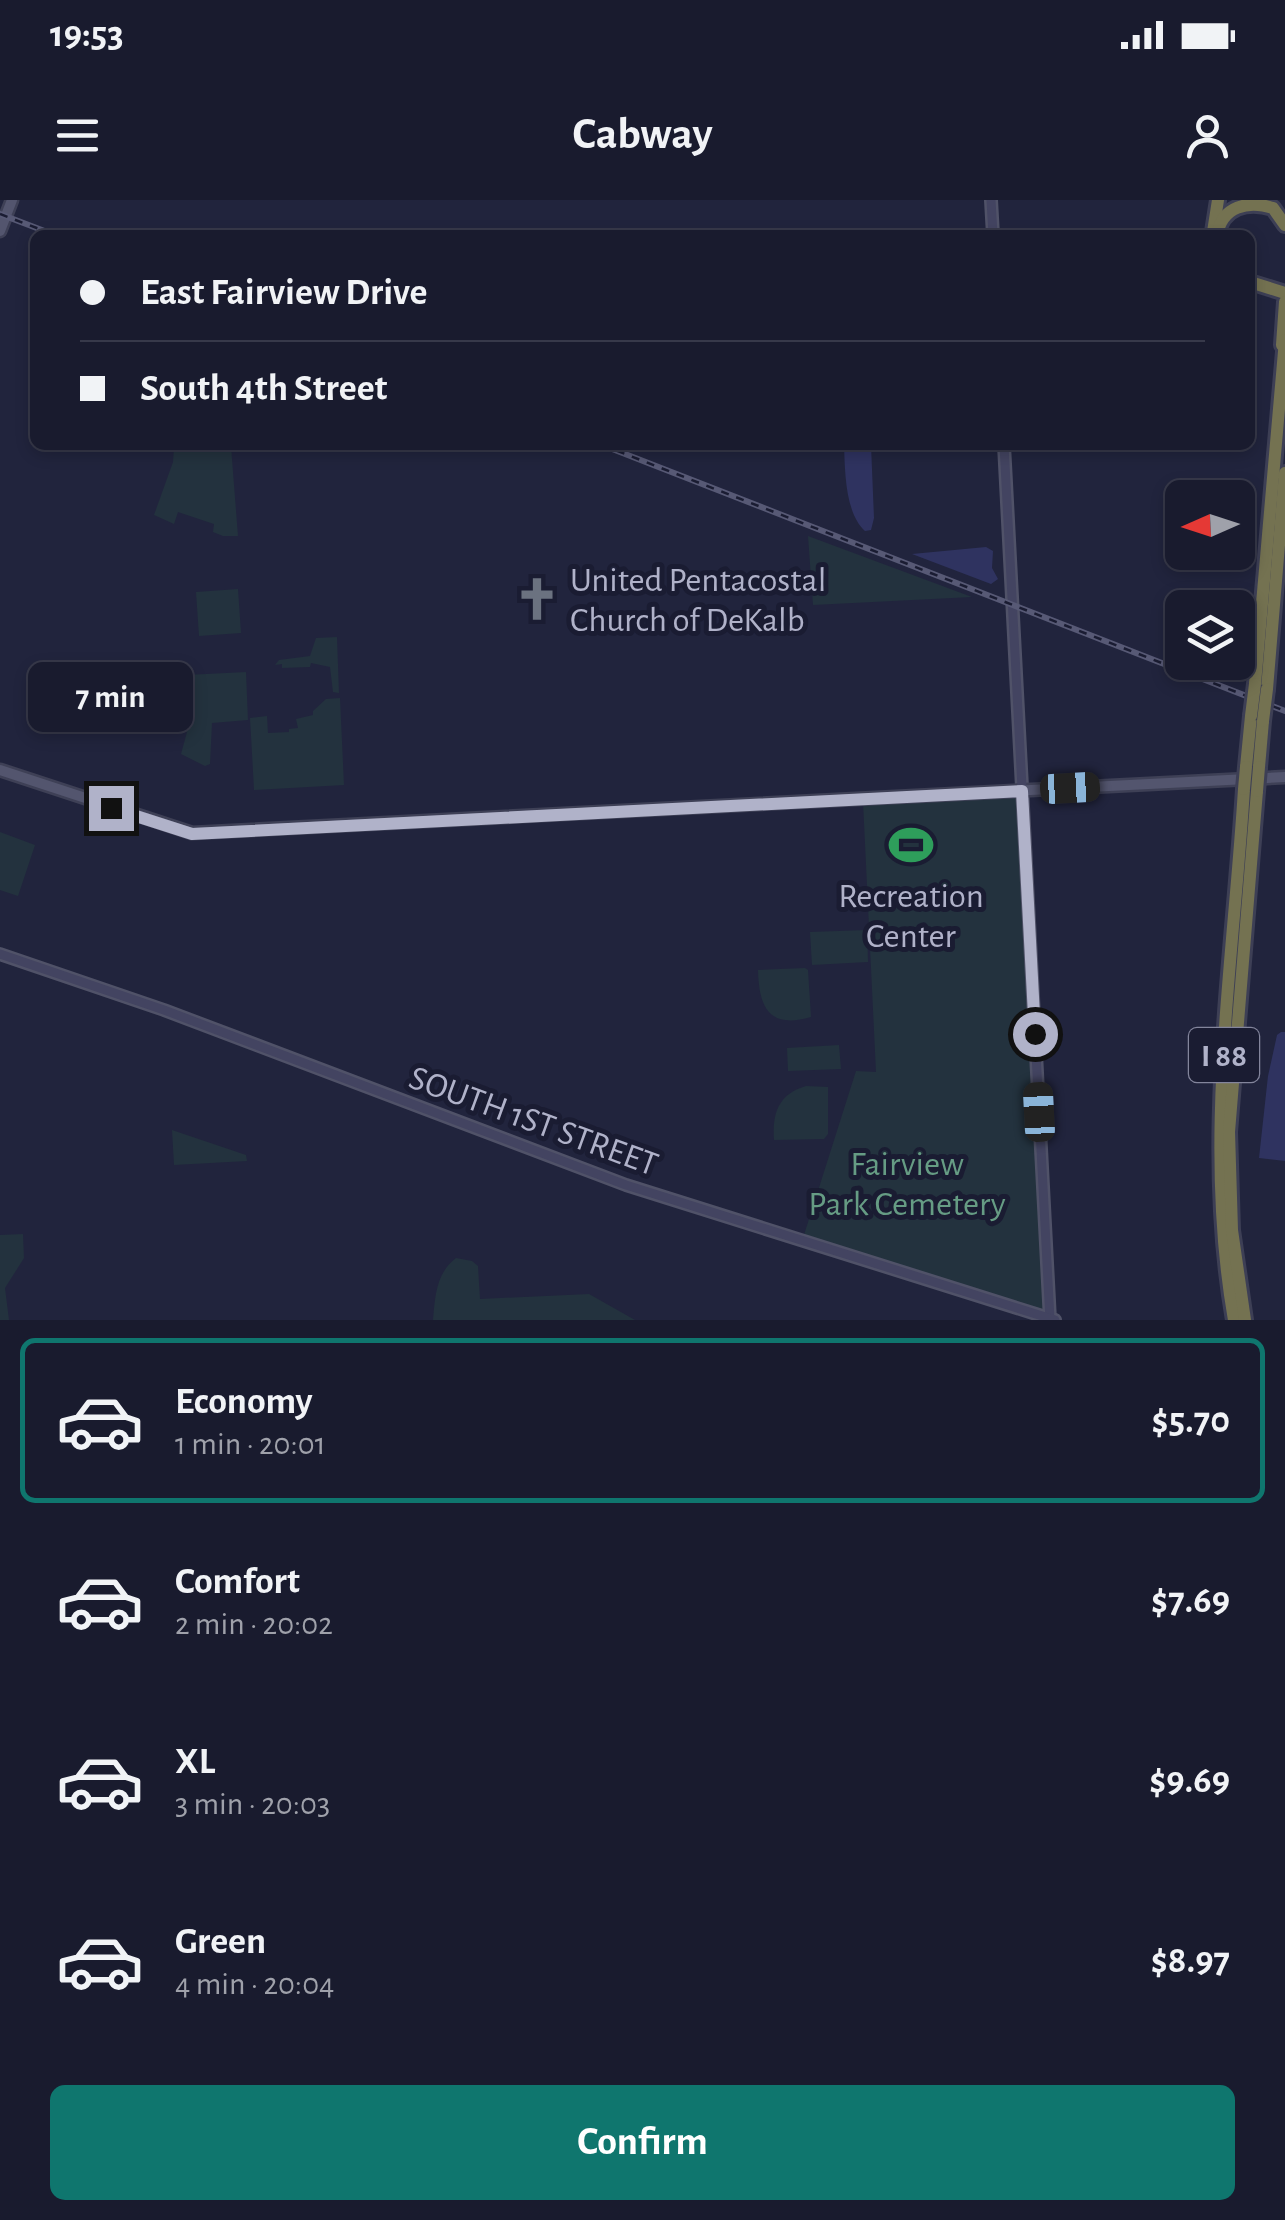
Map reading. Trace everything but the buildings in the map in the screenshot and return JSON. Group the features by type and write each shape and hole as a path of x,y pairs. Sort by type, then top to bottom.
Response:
{"highway":[{"path":"1215,230 1218,200"},
{"path":"1217,230 1225,214 1244,202 1270,206 1285,225"},
{"path":"1255,286 1282,295 1280,400"},
{"name":"I 88","path":"1261,686 1285,340"},
{"name":"I 88","path":"1234,1320 1221,1229 1222,1089 1285,472"},
{"name":"I 88","path":"1245,1320 1232,1230 1229,1132 1250,790"}],"main road":[{"path":"0,231 12,200"},
{"path":"0,770 187,834 1285,777"}],"street":[{"path":"991,200 992,230"},
{"path":"1004,450 1051,1319"},
{"name":"SOUTH 1ST STREET","path":"0,954 164,1010 626,1185 1051,1319"}],"green space":[{"path":"174,450 231,450 238,536 213,532 214,524 178,512 174,524 154,515"},
{"path":"808,536 972,597 813,605"},
{"path":"238,589 241,633 199,636 196,592"},
{"path":"337,637 339,693 333,692 330,667 311,663 310,667 275,665 279,660 310,656 316,638"},
{"path":"246,672 248,720 212,723 210,764 205,766 181,754 187,732 148,719 155,700 175,706 186,675"},
{"path":"340,698 344,785 254,790 250,718 267,716 268,733 289,732 298,728 296,719 313,715 326,699"},
{"name":"Fairview Park Cemetery","path":"1017,795 1046,1313 803,1238 856,1071 876,1072 863,802"},
{"path":"0,832 35,845 18,896 0,890"},
{"path":"867,930 868,962 812,965 810,932"},
{"path":"805,968 811,1017 776,1017 764,1005 758,970"},
{"path":"839,1045 841,1069 788,1071 787,1048"},
{"path":"806,1086 828,1087 828,1134 824,1139 774,1140 779,1106 789,1094"},
{"path":"172,1130 246,1155 247,1161 174,1165"},
{"path":"23,1234 24,1258 5,1288 9,1320 0,1320 0,1235"},
{"path":"456,1258 478,1266 480,1299 589,1294 635,1320 433,1320 440,1278"}],"water":[{"path":"844,450 871,450 871,530 865,531 853,514"},
{"path":"986,547 993,551 992,568 998,579 991,584 912,554"},
{"path":"1281,1032 1285,1032 1285,1161 1259,1158 1268,1076"}],"railway":[{"path":"0,214 42,230"},
{"path":"615,450 1285,711"}],"place":[{"name":"United Pentacostal Church of DeKalb","path":"537,599"},
{"name":"Recreation Center","path":"911,845"}],"route":[{"path":"111,808 192,834 1022,791 1035,1034"}]}
